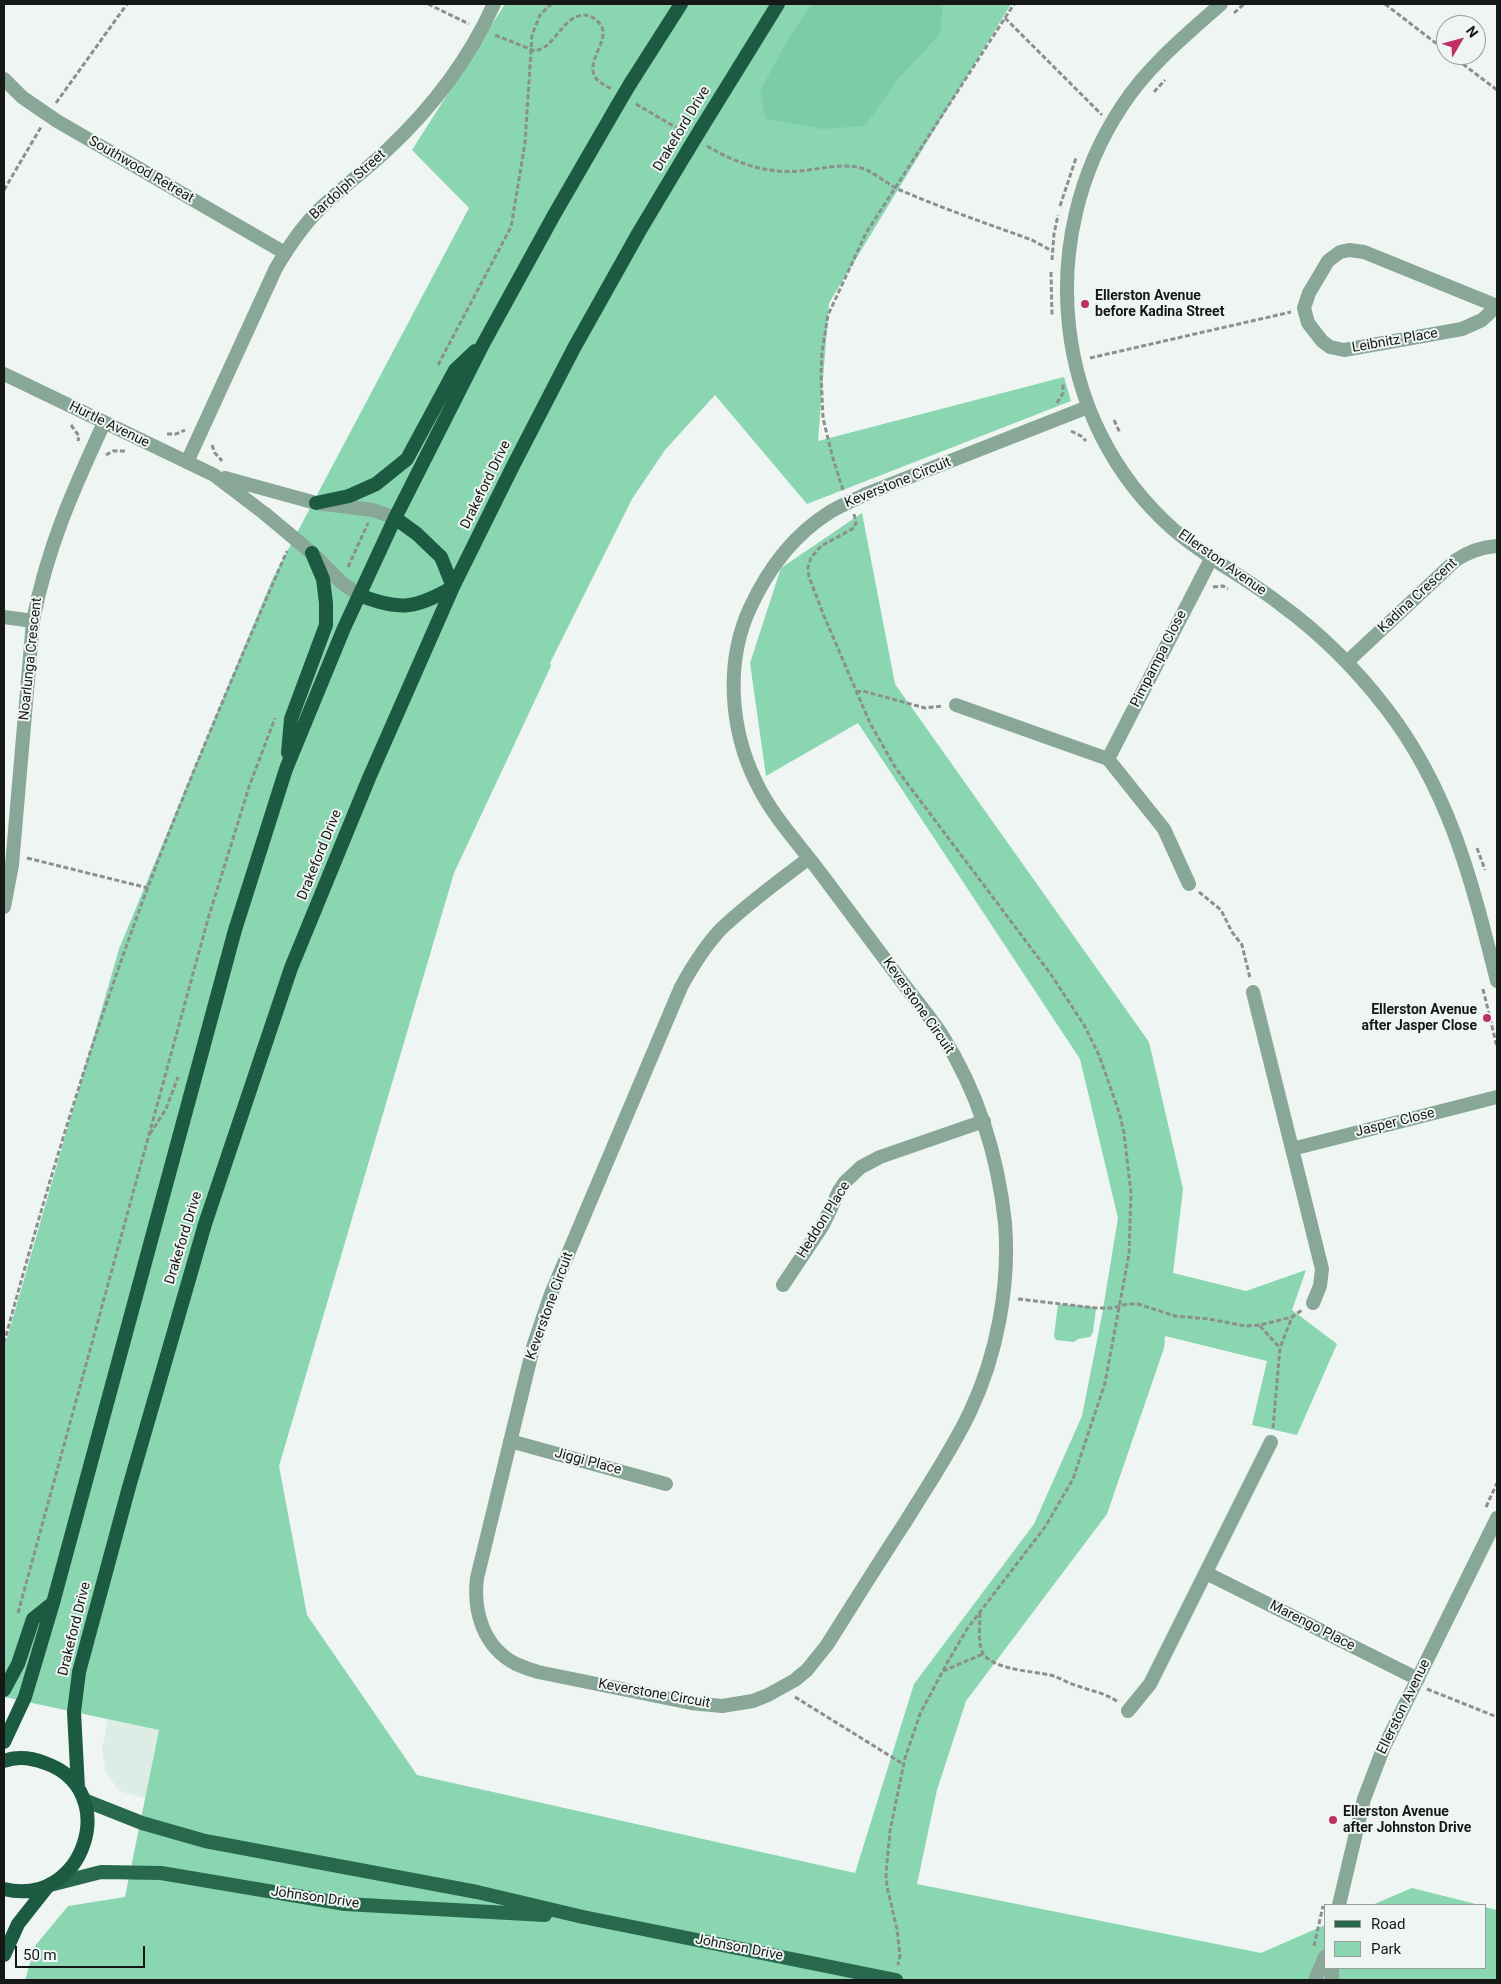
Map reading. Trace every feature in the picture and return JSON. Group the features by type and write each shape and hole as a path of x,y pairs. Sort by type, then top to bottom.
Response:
{"highway":[{"name":"Drakeford Drive","path":"4,1742 25,1698 53,1603 235,930 286,769 359,594 394,518 482,346 617,106 681,4"},
{"name":"Drakeford Drive","path":"49,1885 68,1872 81,1854 87,1833 86,1811 81,1794 74,1712 79,1672 205,1224 291,968 369,778 453,587 574,348 639,232 778,4"},
{"path":"316,503 349,496 376,484 406,459 455,370 482,346"},
{"path":"359,594 390,606 404,606 424,602 453,587 441,557 417,534 394,518"},
{"path":"286,769 291,719 326,625 323,579 312,553"},
{"path":"4,1690 18,1664 33,1619 53,1603"},
{"path":"4,1761 10,1759 32,1759 53,1766 81,1794"},
{"path":"4,1889 31,1891 49,1885"},
{"path":"4,1955 18,1924 49,1885"}],"main road":[{"name":"Johnson Drive","path":"81,1794 142,1823 205,1841 477,1892 582,1917 876,1976 896,1976"},
{"name":"Johnson Drive","path":"49,1885 101,1872 161,1873 345,1904 582,1917"}],"street":[{"name":"Bardolph Street","path":"187,462 276,268 285,253 308,221 322,206 387,150 425,111 442,90 482,30 494,4"},
{"name":"Ellerston Avenue","path":"1221,4 1163,56 1142,79 1122,105 1092,160 1074,214 1066,270 1066,305 1075,361 1088,407 1110,451 1138,492 1172,529 1211,559 1280,603 1326,641 1347,662 1386,708 1403,732 1447,811 1458,838 1476,896 1497,981"},
{"name":"Southwood Retreat","path":"4,80 22,97 48,115 285,253"},
{"name":"Leibnitz Place","path":"1349,250 1364,252 1497,306 1482,320 1462,329 1344,350 1330,347 1322,341 1308,323 1304,308 1309,293 1328,261 1340,252 1349,250"},
{"name":"Hurtle Avenue","path":"4,374 214,475 239,492 312,553 341,582 359,594"},
{"name":"Keverstone Circuit","path":"809,858 754,900 720,930 692,967 681,986 551,1294 534,1344 475,1593 478,1617 482,1628 496,1649 515,1664 538,1672 691,1703 722,1706 753,1701 785,1686 807,1670 827,1645 946,1458 971,1410 990,1360 997,1334 1004,1281 1005,1227 998,1173 984,1121 965,1076 941,1034 809,858 775,813 753,776 739,735 733,696 734,676 739,637 745,618 762,582 799,536 830,512 846,494 866,494 1088,407"},
{"name":"Noarlunga Crescent","path":"4,907 33,621 38,594 53,541 104,423"},
{"name":"Hurtle Avenue","path":"214,475 316,503 373,510 394,518"},
{"name":"Kadina Crescent","path":"1347,662 1456,560 1488,546 1497,546"},
{"name":"Pimpampa Close","path":"1108,759 1211,559"},
{"path":"4,617 33,621"},
{"path":"956,705 1108,759 1164,829 1189,884"},
{"path":"1253,992 1322,1269 1320,1286 1313,1303"},
{"name":"Jasper Close","path":"1292,1149 1497,1097"},
{"name":"Heddon Place","path":"783,1285 823,1225 839,1191 845,1182 861,1167 880,1157 984,1121"},
{"name":"Jiggi Place","path":"510,1441 666,1484"},
{"path":"1128,1711 1150,1684 1271,1442"},
{"name":"Ellerston Avenue","path":"1339,1904 1364,1799 1383,1749 1497,1518"},
{"name":"Marengo Place","path":"1206,1573 1416,1682"},
{"path":"1315,1980 1324,1960"}],"path":[{"path":"4,190 48,115 127,4"},
{"path":"428,4 482,30 530,50"},
{"path":"434,372 511,227 525,143 530,50 535,26 540,15 551,4"},
{"path":"896,1976 900,1956 897,1929 887,1887 886,1874 890,1831 903,1764 920,1714 967,1630 1045,1527 1073,1479 1105,1383 1129,1254 1131,1201 1129,1170 1120,1119 1099,1056 1084,1025 1052,976 895,767 870,723 856,692 813,590 808,567 811,558 821,546 854,528 856,523 832,455 823,418 821,373 825,330 834,301 862,242 1014,4"},
{"path":"1230,17 1244,4"},
{"path":"1385,4 1436,43"},
{"path":"1005,18 1099,113"},
{"path":"1464,65 1497,90"},
{"path":"1150,97 1167,77"},
{"path":"896,188 1032,240 1052,251"},
{"path":"1075,361 1294,312"},
{"path":"1088,350 1091,364"},
{"path":"1055,405 1061,397"},
{"path":"1112,416 1123,440"},
{"path":"67,421 79,436 77,453 98,464 113,451 121,450 132,453"},
{"path":"161,432 176,434 185,430 193,421 215,431 212,446 220,460 225,463"},
{"path":"836,495 846,494"},
{"path":"341,582 373,510"},
{"path":"4,1343 62,1140 109,997 148,888 232,679 290,545"},
{"path":"1212,587 1223,586 1233,590"},
{"path":"856,692 863,691 925,708 956,705"},
{"path":"17,1617 208,919 249,786 277,712"},
{"path":"9,861 148,888"},
{"path":"1189,884 1220,910 1232,932 1242,945 1253,992"},
{"path":"1481,982 1497,1047"},
{"path":"1002,1297 1096,1308 1138,1304 1175,1316 1209,1319 1245,1326 1260,1325 1292,1317 1313,1303"},
{"path":"1271,1442 1280,1348 1292,1317"},
{"path":"1260,1325 1280,1348"},
{"path":"980,1612 980,1639 983,1654 993,1661 1011,1668 1052,1675 1075,1685 1104,1693 1128,1711"},
{"path":"942,1672 983,1654"},
{"path":"1416,1682 1429,1690 1497,1717"},
{"path":"1425,1698 1433,1682"},
{"path":"785,1686 797,1699 903,1764"}],"shaded area":[{"path":"108,1719 159,1730 145,1798 119,1791 106,1772 102,1750"}],"green space":[{"path":"505,4 1011,4 829,303 818,441 1064,377 1071,401 807,504 715,395 665,450 632,499 550,663 551,666 454,873 279,1466 307,1615 417,1775 855,1873 914,1684 1034,1524 1082,1416 1102,1315 1118,1218 1080,1059 858,723 766,776 750,663 781,568 862,513 895,684 1149,1042 1183,1189 1173,1273 1246,1291 1306,1270 1292,1310 1337,1344 1297,1435 1252,1425 1267,1361 1165,1336 1164,1348 1107,1514 966,1701 937,1790 917,1884 1261,1953 1324,1925 1324,1969 1486,1969 1486,1907 1497,1910 1497,1980 25,1980 35,1946 68,1906 125,1897 159,1730 4,1697 4,1349 119,949 272,580 469,208 412,150"},
{"path":"811,4 943,4 940,34 898,79 865,126 822,129 766,119 760,91 786,43"},
{"path":"1058,1304 1094,1307 1096,1309 1093,1332 1090,1337 1078,1339 1074,1342 1056,1340 1054,1336"},
{"path":"1412,1888 1476,1904 1374,1904"}],"place":[{"name":"Ellerston Avenue before Kadina Street","path":"1085,304"},
{"name":"Ellerston Avenue after Jasper Close","path":"1487,1018"},
{"name":"Ellerston Avenue after Johnston Drive","path":"1333,1820"}]}
